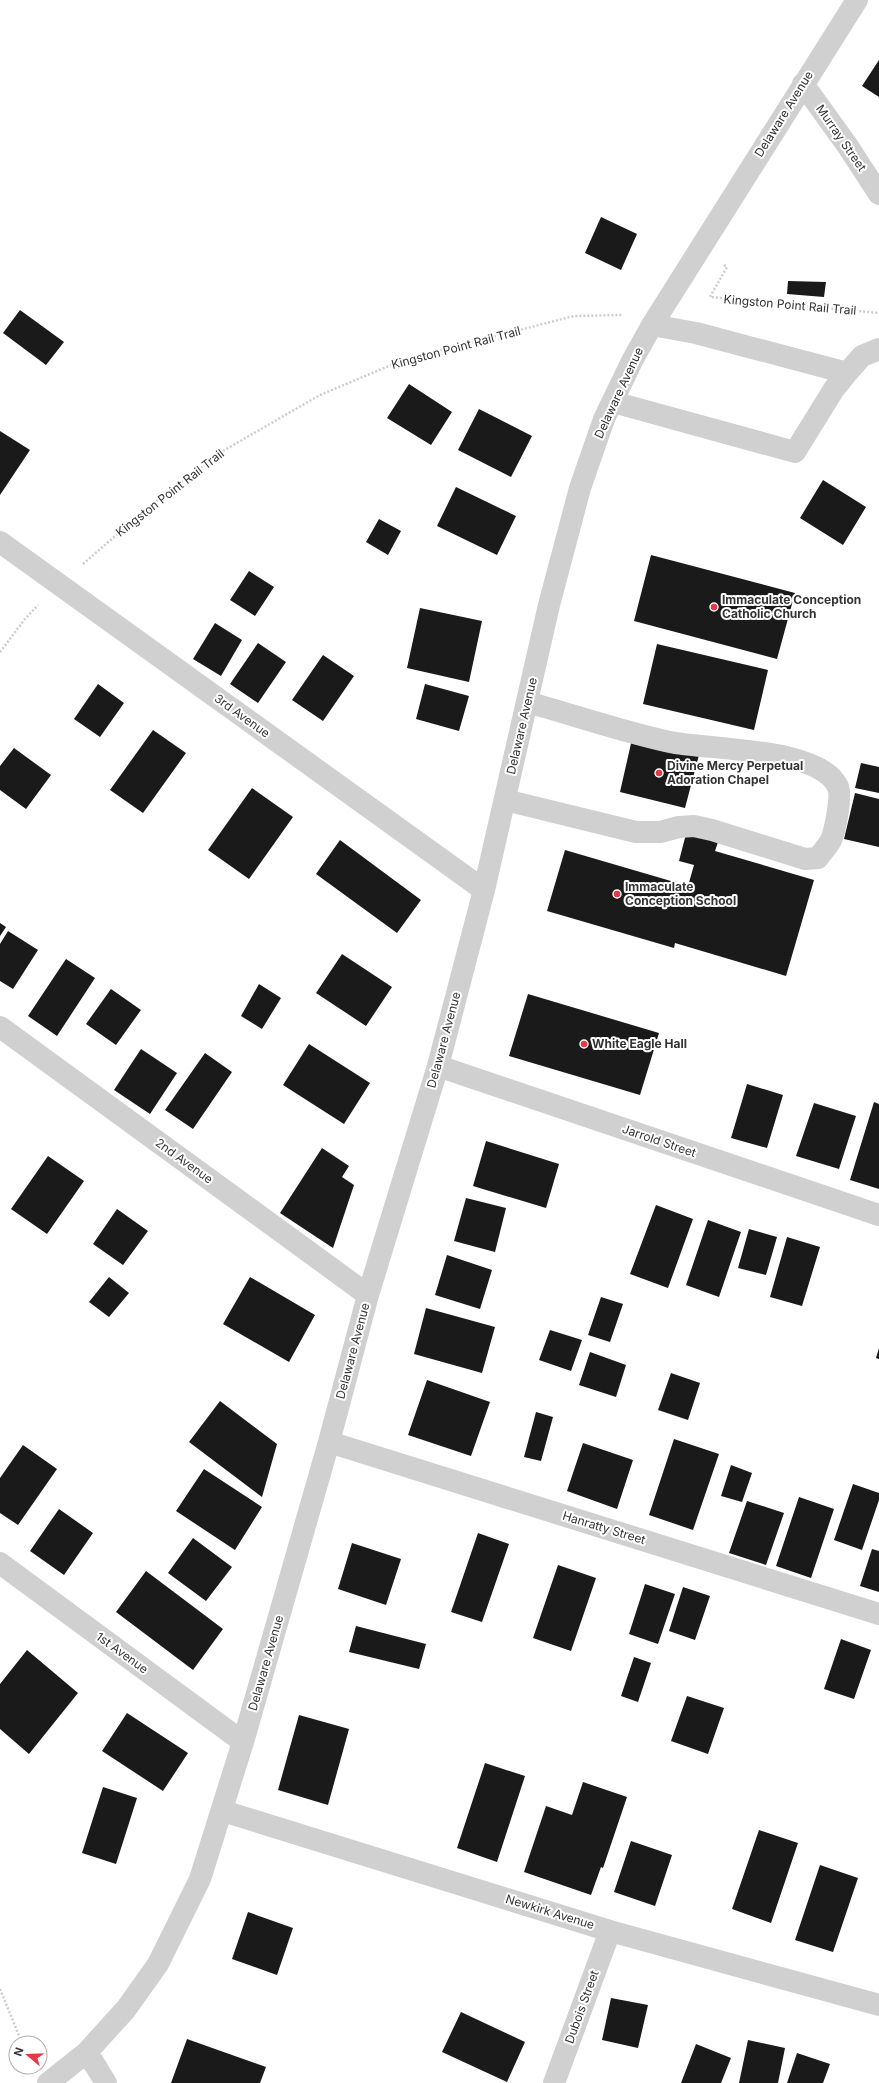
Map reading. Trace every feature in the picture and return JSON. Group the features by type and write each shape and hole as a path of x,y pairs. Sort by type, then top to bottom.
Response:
{"street":[{"name":"Delaware Avenue","path":"48,2083 87,2052 126,2009 158,1964 200,1879 223,1811 329,1442 368,1295 438,1066 484,890 549,605 580,488 604,419 652,325 857,0"},
{"name":"Murray Street","path":"803,84 847,145 879,194"},
{"path":"652,325 696,333 847,373"},
{"path":"613,402 795,452 834,390 847,373 862,356 879,349"},
{"name":"3rd Avenue","path":"0,542 484,890"},
{"path":"504,800 636,832 660,832 679,827 694,826 712,830 805,859 818,858 830,841 839,803 838,787 826,772 808,763 782,756 733,748 670,742 527,702"},
{"name":"2nd Avenue","path":"0,1027 368,1295"},
{"name":"Jarrold Street","path":"438,1066 879,1215"},
{"name":"Hanratty Street","path":"329,1442 879,1614"},
{"name":"1st Avenue","path":"0,1563 243,1742"},
{"name":"Newkirk Avenue","path":"223,1811 610,1931 879,2005"},
{"name":"Dubois Street","path":"554,2083 610,1931"},
{"path":"87,2052 106,2083"}],"path":[{"name":"Kingston Point Rail Trail","path":"698,250 727,267 710,297 879,313"},
{"name":"Kingston Point Rail Trail","path":"0,652 25,619 59,585 150,506 223,451 320,395 403,360 574,316 624,315"},
{"path":"0,1989 19,2035"}],"building":[{"path":"879,60 879,97 862,86"},
{"path":"601,217 637,234 621,270 585,253"},
{"path":"788,281 826,282 824,297 787,294"},
{"path":"20,310 64,342 46,365 3,333"},
{"path":"409,384 452,412 431,445 387,418"},
{"path":"479,409 532,436 511,477 458,450"},
{"path":"0,431 30,450 0,495"},
{"path":"823,480 866,507 843,545 800,518"},
{"path":"456,487 516,516 497,555 437,526"},
{"path":"379,519 401,531 388,555 366,542"},
{"name":"Immaculate Conception Catholic Church","path":"651,555 795,593 777,659 634,621"},
{"path":"249,571 274,587 255,616 230,600"},
{"path":"420,608 482,621 469,682 407,668"},
{"path":"215,623 242,640 221,676 193,659"},
{"path":"258,643 286,662 258,703 230,684"},
{"path":"657,644 768,670 754,730 643,704"},
{"path":"323,655 354,676 323,721 292,700"},
{"path":"98,684 124,703 100,737 74,719"},
{"path":"425,684 469,696 459,731 416,719"},
{"path":"153,730 186,753 143,813 110,790"},
{"name":"Divine Mercy Perpetual Adoration Chapel","path":"632,739 699,755 685,808 620,792"},
{"path":"14,748 51,775 26,809 0,790 0,766"},
{"path":"861,763 879,767 879,793 855,788"},
{"path":"252,788 293,817 249,879 208,850"},
{"path":"855,793 879,799 879,847 844,839"},
{"path":"687,830 719,839 715,851 814,880 786,976 675,943 674,948 547,911 565,850 688,886 694,865 679,861"},
{"path":"340,840 421,900 397,933 316,874"},
{"path":"0,923 6,927 0,936"},
{"path":"8,931 38,950 13,989 0,981 0,944"},
{"path":"342,954 392,987 366,1026 316,993"},
{"path":"66,959 95,978 57,1036 28,1016"},
{"path":"259,984 281,998 262,1029 241,1016"},
{"path":"111,989 141,1010 116,1045 86,1024"},
{"name":"White Eagle Hall","path":"528,994 659,1033 640,1095 509,1056"},
{"path":"309,1044 370,1083 344,1124 283,1085"},
{"path":"141,1049 177,1073 150,1114 114,1090"},
{"path":"205,1053 232,1072 193,1129 165,1110"},
{"path":"747,1084 783,1095 767,1148 731,1138"},
{"path":"874,1102 879,1104 879,1189 850,1180"},
{"path":"814,1103 856,1116 839,1169 796,1156"},
{"path":"486,1141 559,1164 546,1208 473,1186"},
{"path":"322,1148 349,1166 342,1177 354,1185 333,1248 280,1213"},
{"path":"48,1156 84,1181 47,1234 11,1209"},
{"path":"466,1198 506,1208 495,1252 454,1241"},
{"path":"656,1205 693,1219 668,1288 630,1274"},
{"path":"117,1209 148,1231 123,1265 93,1244"},
{"path":"708,1220 741,1232 719,1297 686,1285"},
{"path":"749,1229 777,1237 766,1275 738,1268"},
{"path":"787,1237 820,1247 802,1306 770,1297"},
{"path":"447,1255 492,1270 480,1309 435,1295"},
{"path":"109,1277 129,1293 109,1317 89,1302"},
{"path":"250,1277 315,1315 289,1362 223,1324"},
{"path":"601,1297 623,1304 610,1342 588,1335"},
{"path":"426,1308 495,1327 482,1373 414,1354"},
{"path":"550,1330 582,1340 571,1371 539,1360"},
{"path":"879,1348 879,1359 876,1358"},
{"path":"590,1352 626,1365 616,1397 579,1385"},
{"path":"671,1373 700,1383 688,1420 658,1410"},
{"path":"427,1380 490,1402 471,1456 408,1435"},
{"path":"220,1401 277,1444 262,1497 189,1442"},
{"path":"536,1412 553,1417 541,1461 524,1457"},
{"path":"674,1439 719,1454 693,1530 649,1515"},
{"path":"583,1443 633,1460 617,1509 567,1491"},
{"path":"23,1445 57,1469 18,1525 0,1513 0,1478"},
{"path":"731,1465 752,1473 742,1502 721,1496"},
{"path":"204,1469 262,1507 235,1550 176,1511"},
{"path":"853,1484 879,1493 879,1500 862,1550 834,1540"},
{"path":"799,1497 834,1509 811,1578 776,1566"},
{"path":"747,1501 784,1513 766,1565 729,1553"},
{"path":"59,1509 93,1533 64,1575 30,1551"},
{"path":"478,1533 509,1544 482,1622 451,1612"},
{"path":"193,1538 232,1567 206,1601 168,1573"},
{"path":"352,1543 401,1559 386,1605 338,1589"},
{"path":"872,1549 879,1551 879,1592 860,1586"},
{"path":"558,1565 596,1578 571,1651 533,1638"},
{"path":"146,1571 223,1629 193,1670 116,1612"},
{"path":"645,1584 675,1594 658,1644 629,1634"},
{"path":"683,1587 710,1596 695,1640 669,1631"},
{"path":"356,1626 426,1644 419,1669 349,1652"},
{"path":"841,1639 871,1650 854,1699 824,1689"},
{"path":"27,1650 78,1693 29,1754 0,1729 0,1684"},
{"path":"634,1657 651,1663 638,1702 621,1696"},
{"path":"687,1696 724,1708 708,1754 671,1741"},
{"path":"127,1713 188,1753 163,1791 102,1751"},
{"path":"299,1715 349,1729 328,1805 278,1790"},
{"path":"485,1763 525,1776 497,1862 457,1848"},
{"path":"583,1782 627,1797 603,1868 601,1867 591,1895 524,1872 546,1806 572,1815"},
{"path":"103,1787 137,1798 116,1864 82,1853"},
{"path":"759,1830 798,1843 771,1923 732,1909"},
{"path":"631,1841 672,1855 655,1906 614,1892"},
{"path":"820,1865 858,1878 833,1952 795,1940"},
{"path":"248,1912 293,1928 277,1975 232,1959"},
{"path":"611,1998 648,2005 638,2048 602,2040"},
{"path":"461,2012 525,2042 507,2082 442,2052"},
{"path":"187,2039 266,2067 260,2083 171,2083"},
{"path":"748,2040 785,2048 778,2083 739,2083"},
{"path":"696,2044 731,2058 721,2083 681,2083"},
{"path":"797,2053 830,2064 823,2083 787,2083"}],"place":[{"name":"Immaculate Conception Catholic Church","path":"714,607"},
{"name":"Divine Mercy Perpetual Adoration Chapel","path":"659,773"},
{"name":"Immaculate Conception School","path":"617,894"},
{"name":"White Eagle Hall","path":"584,1044"}]}
